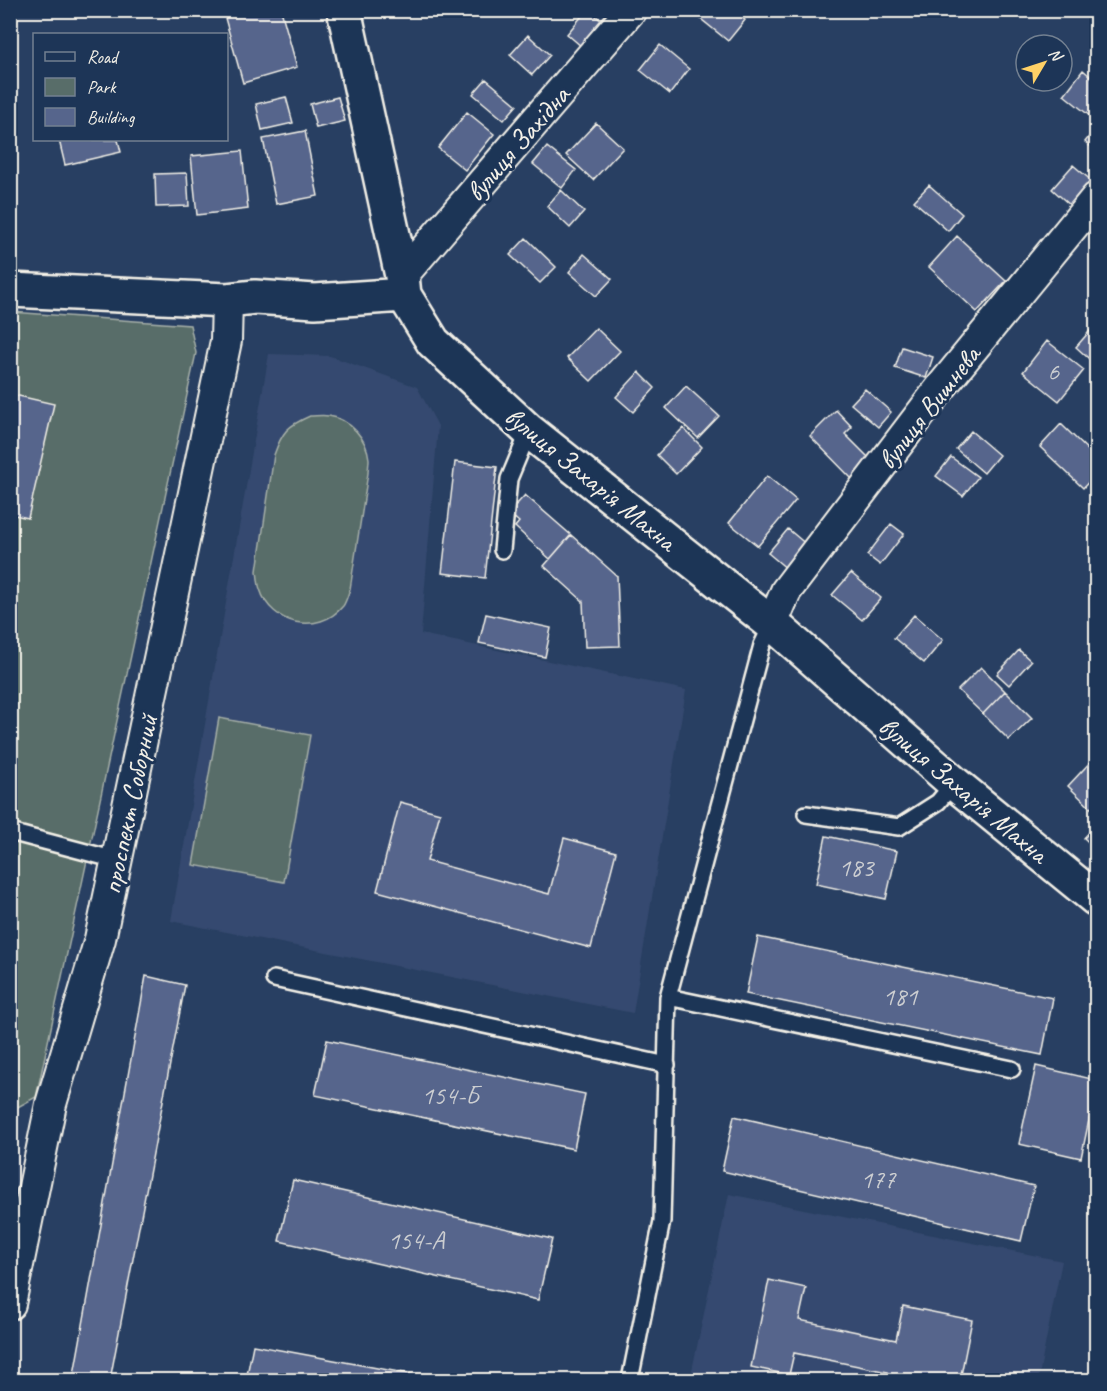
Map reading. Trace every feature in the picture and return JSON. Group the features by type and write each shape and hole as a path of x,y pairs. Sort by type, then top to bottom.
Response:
{"street":[{"name":"вулиця Захарія Махна","path":"344,10 403,286 433,342 529,430 783,632 954,783 1096,898"},
{"name":"вулиця Західна","path":"403,286 631,10"},
{"name":"вулиця Вишнева","path":"772,624 786,591 935,395 1096,198"},
{"path":"11,292 227,300 255,297 315,300 403,286"},
{"name":"проспект Соборний","path":"10,1304 51,1104 100,939 226,341 227,300"}],"lane":[{"path":"502,550 509,479 529,430"},
{"path":"630,1380 662,1221 668,997 762,645 772,624"},
{"path":"806,814 899,827 938,802 954,783"},
{"path":"10,832 116,860"},
{"path":"274,979 667,1065"},
{"path":"668,997 1012,1069"}],"shaded area":[{"path":"269,354 330,356 417,387 438,426 421,634 686,690 633,1013 171,921"},
{"path":"729,1194 1062,1261 1038,1380 690,1380"}],"green space":[{"path":"11,312 190,325 196,353 36,1097 14,1109 11,1127"},
{"path":"310,416 329,416 344,421 361,437 369,459 347,598 343,606 333,615 321,621 309,623 296,622 274,611 260,589 257,571 274,455 286,431"},
{"path":"219,718 310,735 284,882 193,865"}],"building":[{"path":"250,10 281,10 297,67 243,83 225,18"},
{"path":"587,10 603,22 582,47 567,34"},
{"path":"699,10 733,10 745,20 728,41 696,15"},
{"path":"528,35 550,55 532,75 510,55"},
{"path":"660,45 689,69 670,94 640,70"},
{"path":"1083,70 1096,81 1096,121 1064,95 1074,93 1074,82"},
{"path":"486,79 517,105 504,120 473,94"},
{"path":"286,97 293,123 262,130 256,104"},
{"path":"338,97 345,121 316,128 310,104"},
{"path":"467,112 494,134 465,170 438,148"},
{"path":"596,123 623,148 593,180 566,155"},
{"path":"1096,128 1096,151 1085,142"},
{"path":"305,131 318,196 276,204 263,139"},
{"path":"59,141 118,141 121,152 65,165"},
{"path":"547,147 576,170 562,188 533,164"},
{"path":"242,151 248,209 197,215 191,156"},
{"path":"1073,165 1093,182 1071,206 1052,189"},
{"path":"187,173 189,206 156,207 155,174"},
{"path":"929,185 962,214 948,231 914,201"},
{"path":"561,190 584,212 570,228 547,206"},
{"path":"957,236 1006,281 977,312 929,267"},
{"path":"526,238 556,267 540,283 510,255"},
{"path":"584,254 612,279 596,296 569,272"},
{"path":"1096,324 1096,365 1076,347"},
{"path":"596,328 620,351 591,381 567,358"},
{"path":"1047,341 1084,370 1059,401 1023,372"},
{"path":"902,347 933,357 926,378 895,368"},
{"path":"639,372 655,388 633,412 616,397"},
{"path":"686,386 719,416 698,438 666,408"},
{"path":"865,389 891,412 878,427 851,404"},
{"path":"10,394 54,404 28,518 10,514"},
{"path":"836,410 852,427 845,434 872,461 853,480 810,436"},
{"path":"1061,424 1096,458 1096,474 1083,488 1040,447"},
{"path":"683,428 702,447 676,474 657,455"},
{"path":"971,431 999,455 984,473 956,449"},
{"path":"951,457 978,477 963,496 936,476"},
{"path":"455,462 497,467 485,578 442,573"},
{"path":"767,476 796,500 758,546 729,523"},
{"path":"525,495 571,535 550,559 515,527 519,522 509,513"},
{"path":"891,524 904,534 880,565 867,555"},
{"path":"788,529 814,551 794,575 768,553"},
{"path":"571,535 617,576 620,646 585,647 583,601 544,566"},
{"path":"851,573 881,598 862,620 832,595"},
{"path":"486,614 551,628 545,657 479,643"},
{"path":"914,615 943,640 924,663 894,638"},
{"path":"1019,650 1031,661 1009,685 997,674"},
{"path":"981,667 1005,691 983,714 958,690"},
{"path":"1005,691 1032,718 1009,740 983,714"},
{"path":"1096,756 1096,813 1068,786"},
{"path":"400,802 440,813 427,861 549,894 564,838 616,852 591,948 377,891"},
{"path":"1096,825 1096,849 1084,838"},
{"path":"826,836 897,851 886,899 816,884"},
{"path":"758,937 1053,998 1042,1055 746,994"},
{"path":"146,976 185,985 110,1380 73,1380"},
{"path":"327,1040 585,1094 574,1149 315,1095"},
{"path":"1036,1066 1096,1080 1081,1158 1019,1144"},
{"path":"734,1116 1034,1186 1021,1241 722,1171"},
{"path":"293,1180 552,1239 538,1300 279,1241"},
{"path":"769,1280 806,1288 799,1320 896,1340 903,1306 972,1320 960,1380 886,1380 888,1372 794,1353 789,1375 751,1367"},
{"path":"253,1345 442,1380 246,1380"}]}
